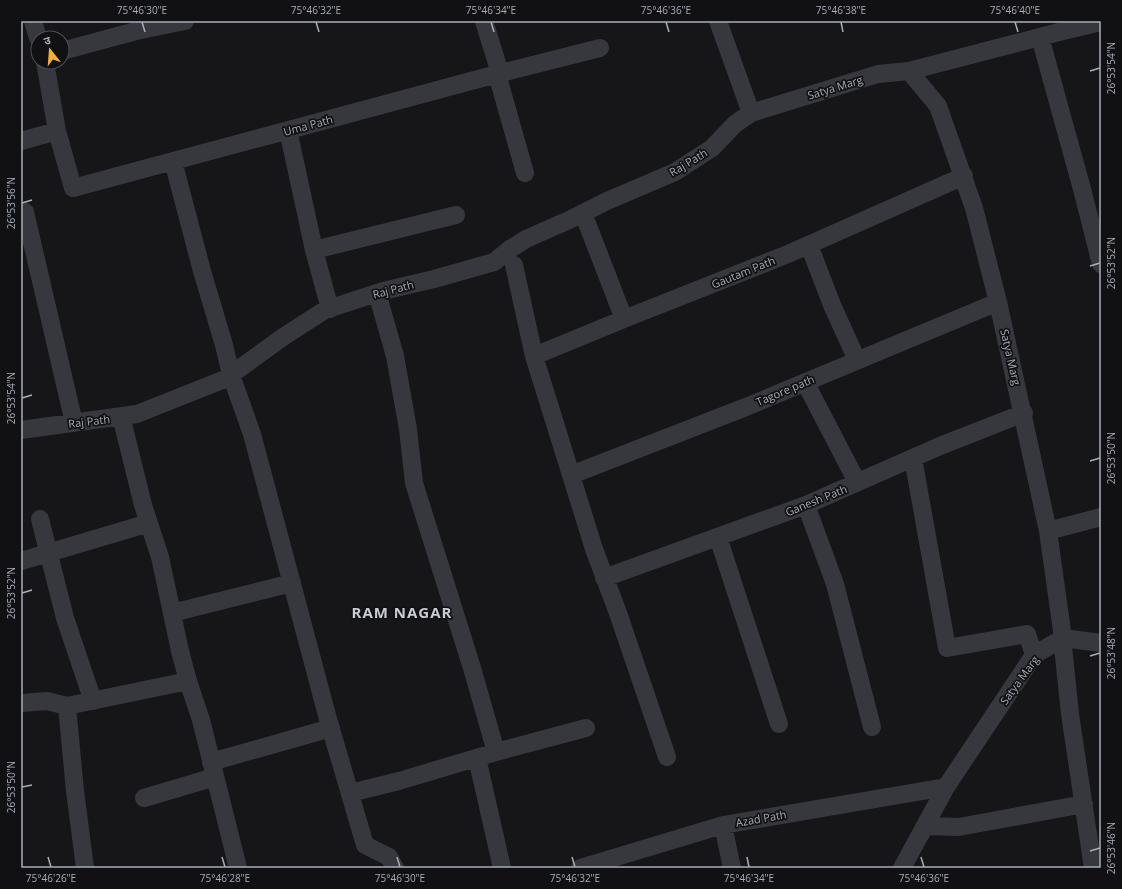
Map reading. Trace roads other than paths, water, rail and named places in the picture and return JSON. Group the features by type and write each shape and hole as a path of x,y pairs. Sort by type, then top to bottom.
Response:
{"street":[{"path":"70,48 135,26 185,21"},
{"path":"484,21 525,173"},
{"path":"718,21 751,114"},
{"path":"909,71 1040,37 1061,26 1101,22"},
{"path":"1040,37 1101,264"},
{"name":"Uma Path","path":"58,131 73,188 600,48"},
{"path":"21,141 58,131 47,70"},
{"name":"Satya Marg","path":"751,114 878,74 909,71 938,106 964,176 974,208 1024,413 1048,531 1063,638 1034,655 946,787 902,868"},
{"name":"Raj Path","path":"21,430 137,414 225,379 283,337 325,310 377,293 494,262 510,249 526,239 607,201 675,172 712,148 735,124 751,114"},
{"path":"288,130 314,250 330,309"},
{"path":"173,161 202,271 232,374 252,434 331,728 365,845 388,857 395,868"},
{"name":"Gautam Path","path":"534,356 809,245 964,176"},
{"path":"25,212 74,423"},
{"path":"582,213 624,319"},
{"path":"314,250 456,215"},
{"path":"809,245 832,306 858,360"},
{"path":"514,265 534,356 604,578 618,613 666,758"},
{"path":"377,293 395,356 408,429 414,483 472,668 496,752"},
{"name":"Tagore path","path":"571,475 746,407 998,302"},
{"path":"805,382 857,482"},
{"name":"Ganesh Path","path":"604,578 806,505 913,458 1024,413"},
{"path":"121,416 143,505 160,557 188,681 201,720 238,868"},
{"path":"913,458 947,648 1028,634 1034,655"},
{"path":"806,505 835,584 872,727"},
{"path":"1048,531 1101,516"},
{"path":"40,519 65,618 93,701"},
{"path":"21,561 49,554 149,523"},
{"path":"718,537 779,724"},
{"path":"172,613 292,583"},
{"path":"1093,868 1070,714 1063,638 1101,643"},
{"path":"21,703 47,701 67,706 188,681"},
{"path":"67,706 75,791 85,868"},
{"path":"144,798 213,770 331,728"},
{"path":"350,793 399,781 496,752 586,728"},
{"path":"477,758 502,868"},
{"name":"Azad Path","path":"580,868 617,863 723,824 946,787"},
{"path":"926,826 959,827 1084,804"},
{"path":"723,824 732,868"}],"district":[{"name":"RAM NAGAR","path":"402,612"}]}
